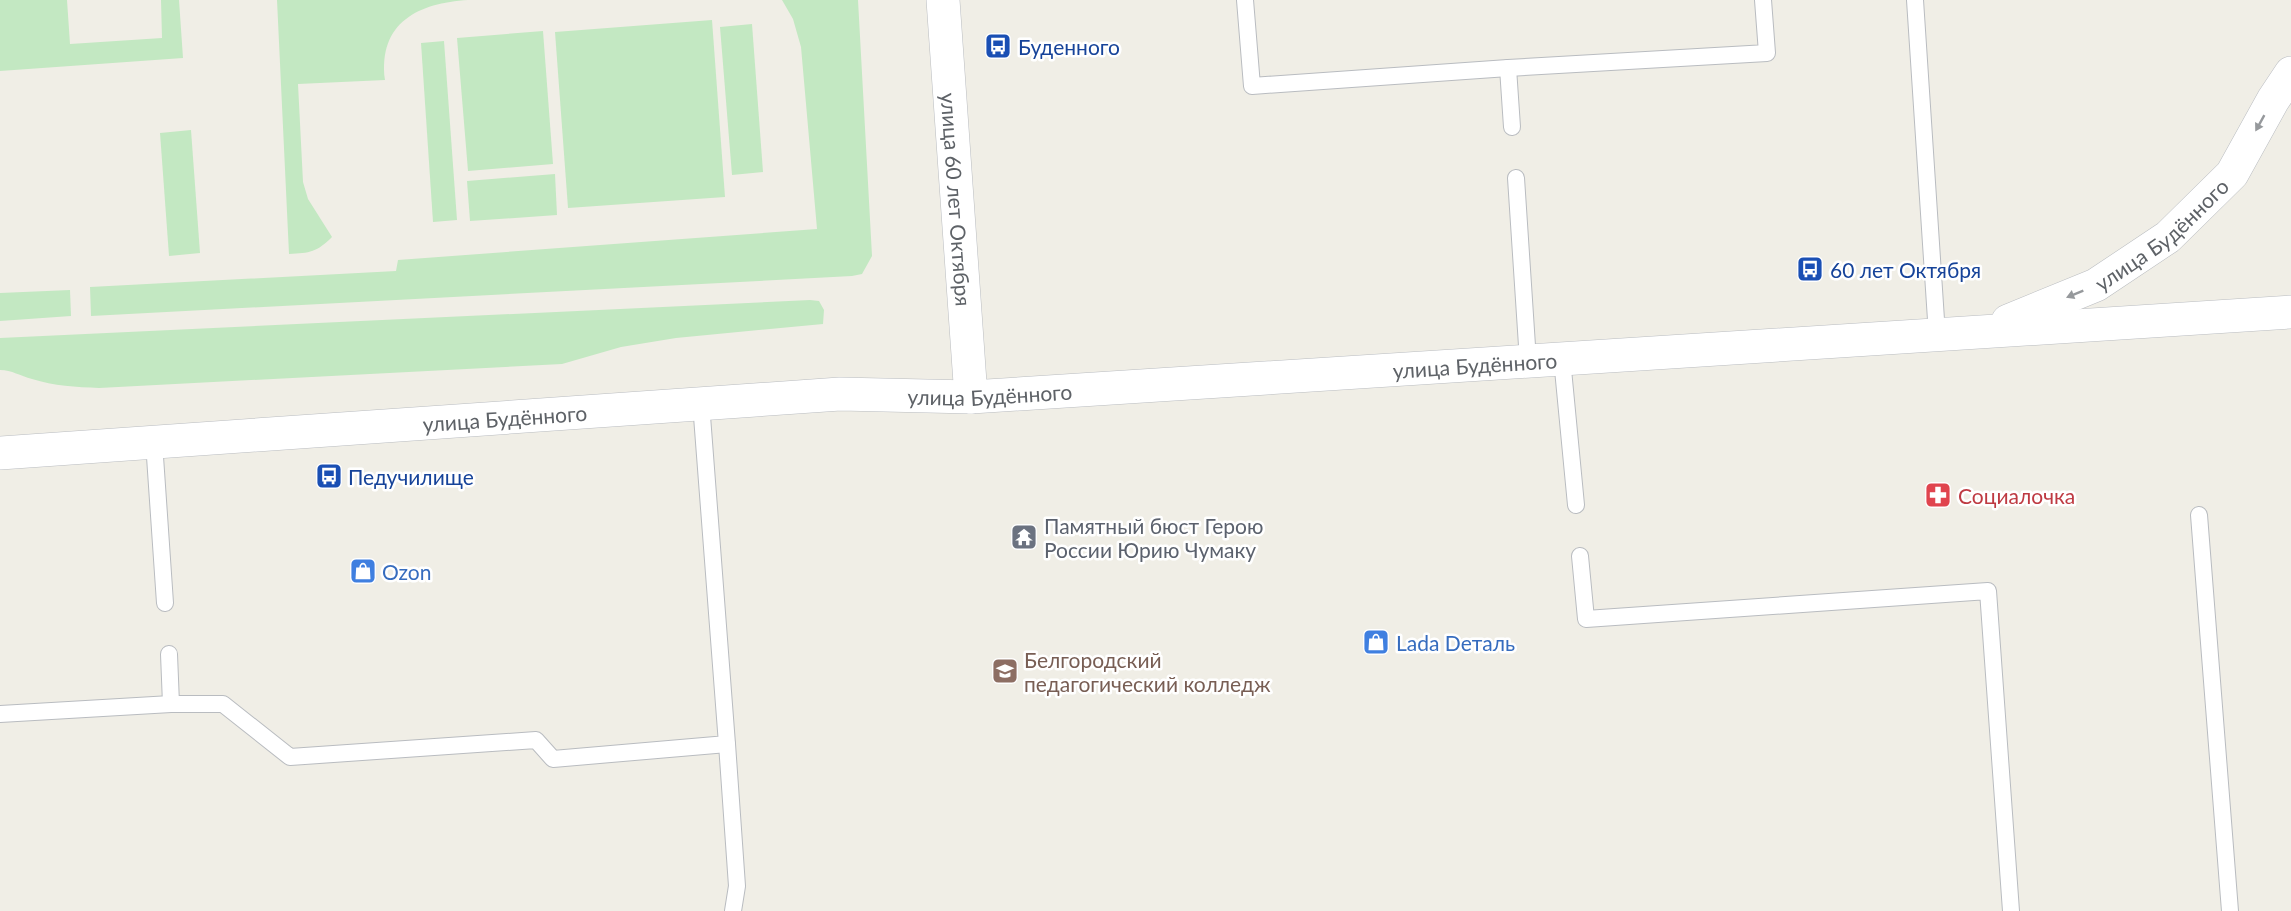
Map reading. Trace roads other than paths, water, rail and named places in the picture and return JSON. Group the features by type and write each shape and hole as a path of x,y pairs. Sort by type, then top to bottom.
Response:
{"street":[{"name":"улица 60 лет Октября","path":"943,0 971,397"},
{"name":"улица Будённого","path":"1978,333 2096,285 2168,237 2232,174 2273,100 2291,73"},
{"name":"улица Будённого","path":"0,453 840,394 971,397 2291,312"}],"lane":[{"path":"1245,0 1252,86 1767,53 1763,0"},
{"path":"1915,0 1937,335"},
{"path":"1508,68 1512,127"},
{"path":"1515,178 1528,361"},
{"path":"1562,359 1576,505"},
{"path":"701,403 737,886 733,911"},
{"path":"154,442 165,603"},
{"path":"2199,515 2230,911"},
{"path":"1580,556 1586,619 1988,591 2011,911"},
{"path":"169,654 171,704"},
{"path":"0,714 171,704 223,704 290,757 536,740 553,759 727,744"}],"place":[{"name":"Буденного","path":"998,46"},
{"name":"60 лет Октября","path":"1810,269"},
{"name":"Педучилище","path":"329,476"},
{"name":"Социалочка","path":"1938,495"},
{"name":"Памятный бюст Герою России Юрию Чумаку","path":"1024,537"},
{"name":"Ozon","path":"363,571"},
{"name":"Lada Dеталь","path":"1376,642"},
{"name":"Белгородский педагогический колледж","path":"1005,671"}]}
